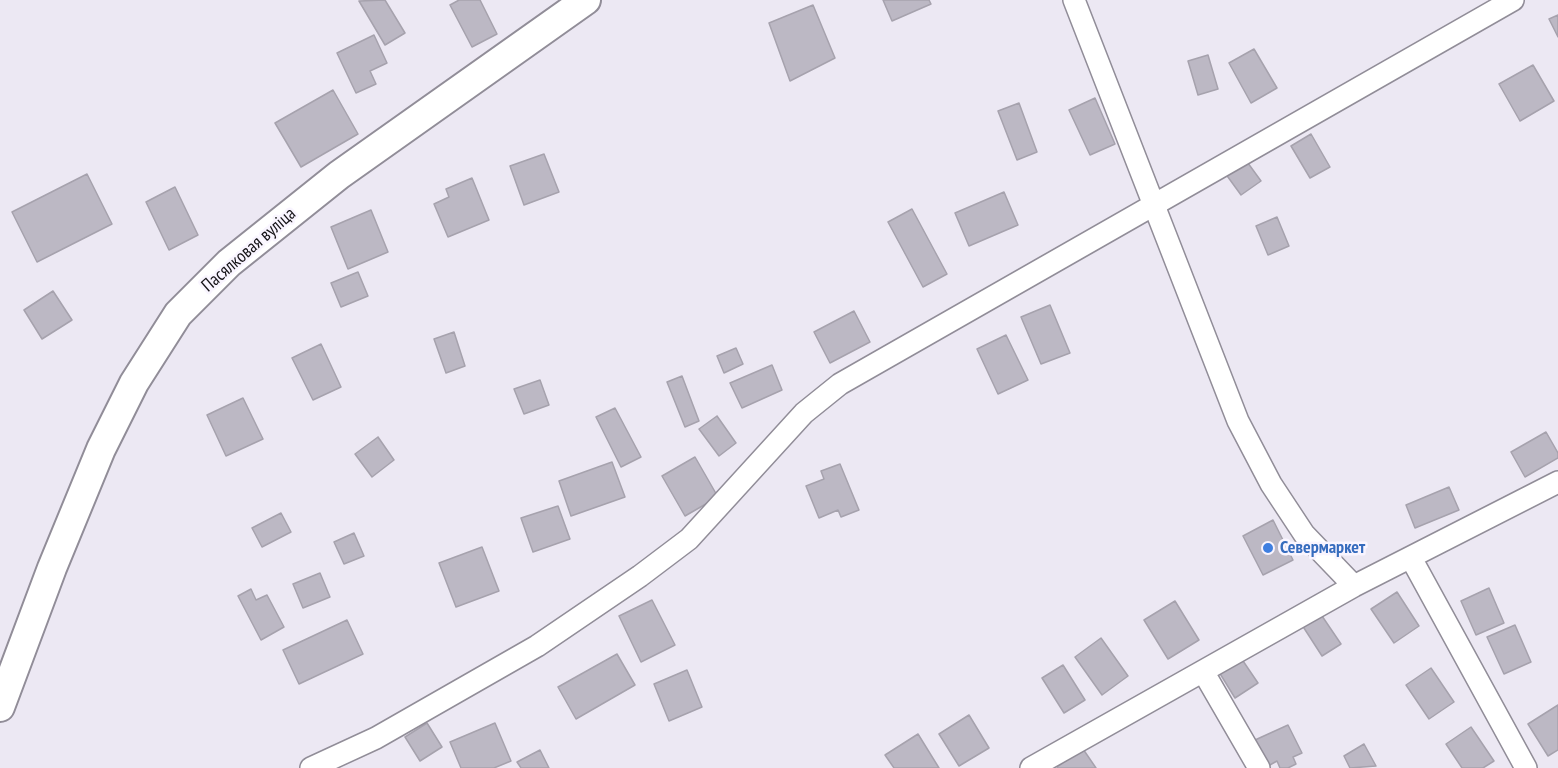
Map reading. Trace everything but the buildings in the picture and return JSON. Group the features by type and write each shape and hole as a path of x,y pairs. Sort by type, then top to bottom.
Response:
{"main road":[{"name":"Пасялковая вуліца","path":"0,707 100,449 134,383 178,314 229,263 339,175 586,0"}],"street":[{"path":"1074,0 1153,208 1238,421 1271,484 1304,534 1354,586"},
{"path":"311,768 376,738 537,646 640,576 689,539 804,413 840,384 1153,208 1513,0"},
{"path":"1037,767 1354,586 1558,482"},
{"path":"1411,558 1526,768"},
{"path":"1204,673 1259,768"}],"place":[{"name":"Севермаркет","path":"1268,548"}]}
